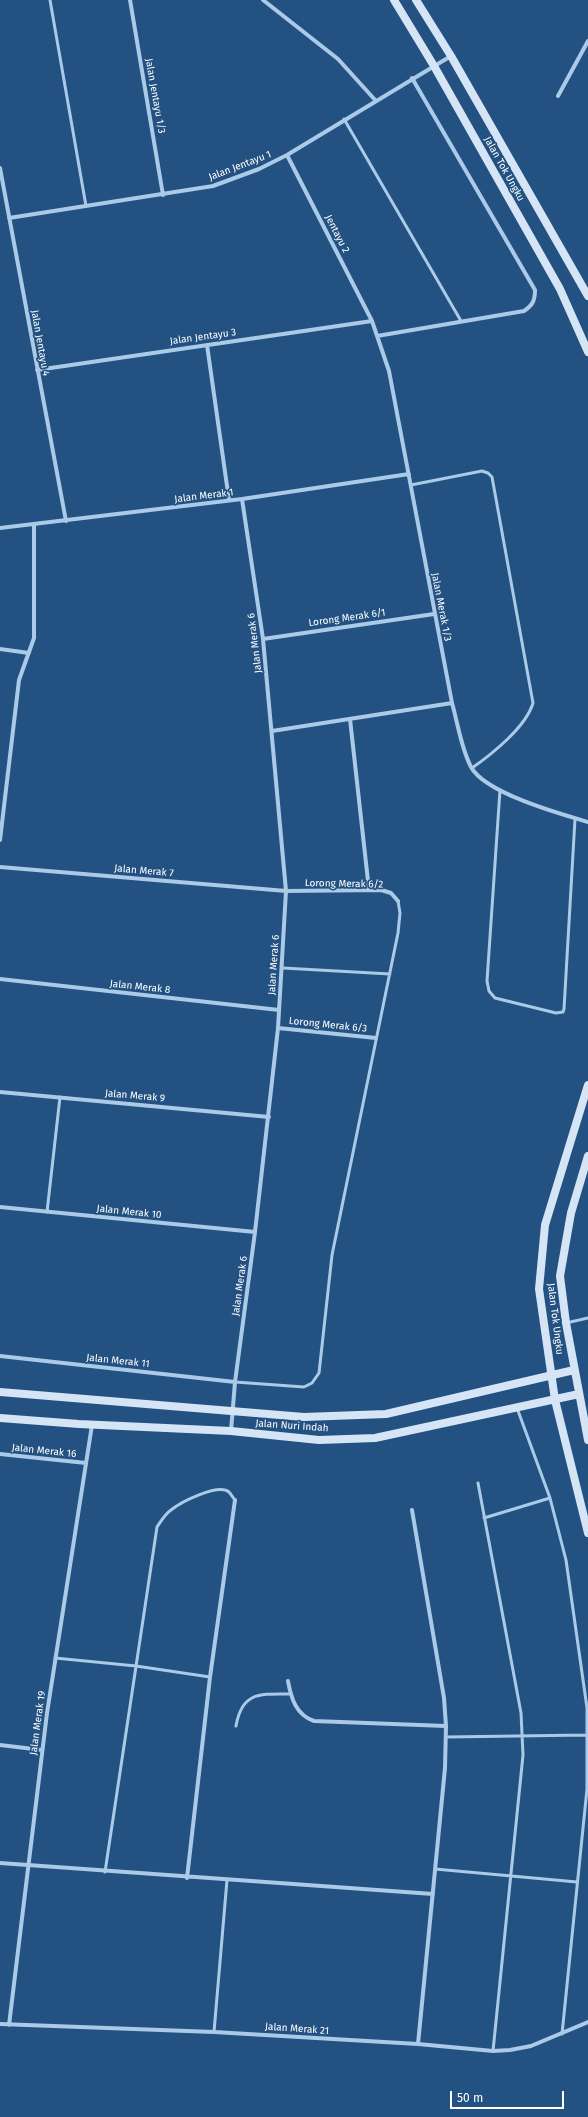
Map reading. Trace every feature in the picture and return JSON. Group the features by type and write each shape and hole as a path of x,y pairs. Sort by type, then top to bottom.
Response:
{"main road":[{"name":"Jalan Tok Ungku","path":"394,0 434,66 560,289 588,352"},
{"name":"Jalan Tok Ungku","path":"416,0 451,56 588,296"},
{"name":"Jalan Tok Ungku","path":"588,1085 545,1225 539,1289 555,1400 588,1533"},
{"name":"Jalan Tok Ungku","path":"588,1156 571,1213 560,1276 574,1370 588,1440"},
{"name":"Jalan Nuri Indah","path":"0,1392 304,1417 386,1414 574,1370"},
{"name":"Jalan Nuri Indah","path":"0,1418 92,1425 231,1431 319,1440 375,1438 579,1394"}],"street":[{"name":"Jalan Jentayu 1/3","path":"130,0 163,195"},
{"path":"263,0 338,59 376,101"},
{"path":"558,96 588,40"},
{"name":"Jalan Jentayu 1","path":"9,218 213,186 259,169 287,155 344,119 451,56"},
{"path":"377,336 524,311 531,307 535,299 534,290 412,78"},
{"name":"Jentayu 2","path":"287,155 372,321"},
{"name":"Jalan Jentayu 4","path":"0,168 66,521"},
{"name":"Jalan Merak 1/3","path":"372,321 389,371 452,703 466,753 472,768 478,776 500,790 537,806 588,822"},
{"name":"Jalan Jentayu 3","path":"37,370 372,321"},
{"path":"207,345 229,500"},
{"name":"Jalan Merak 1","path":"0,528 242,499 409,474"},
{"name":"Jalan Merak 6","path":"231,1431 235,1382 256,1232 278,1028 283,968 286,891 263,638 242,499"},
{"path":"0,840 19,680 34,638 34,525"},
{"name":"Lorong Merak 6/1","path":"263,638 434,614"},
{"path":"0,649 29,653"},
{"path":"272,731 452,703"},
{"path":"350,719 369,890"},
{"name":"Jalan Merak 7","path":"0,868 286,891"},
{"name":"Lorong Merak 6/2","path":"286,891 381,890 391,893 398,901"},
{"name":"Jalan Merak 8","path":"0,979 279,1010"},
{"name":"Lorong Merak 6/3","path":"278,1028 376,1038"},
{"name":"Jalan Merak 9","path":"0,1092 269,1116"},
{"name":"Jalan Merak 10","path":"0,1207 256,1232"},
{"name":"Jalan Merak 11","path":"0,1356 235,1382"},
{"name":"Jalan Merak 19","path":"9,2024 42,1750 92,1425"},
{"name":"Jalan Merak 16","path":"0,1454 86,1463"},
{"path":"187,1878 210,1677 235,1500"},
{"path":"412,1510 444,1698 446,1726 445,1768 418,2044"},
{"path":"288,1681 291,1694 300,1711 307,1718 314,1721 446,1726"},
{"path":"0,1745 42,1750"},
{"path":"0,1864 433,1894"},
{"name":"Jalan Merak 21","path":"0,2024 214,2032 418,2044 493,2051 510,2050 531,2046 588,2022"}],"lane":[{"path":"50,0 86,206"},
{"path":"344,119 461,321"},
{"path":"411,485 482,471 488,473 492,477 534,703 527,716 497,750 472,768"},
{"path":"500,790 487,981 489,991 495,998 556,1013 563,1012 575,819"},
{"path":"235,1382 304,1387 312,1383 319,1373 332,1255 398,933 400,913 398,901"},
{"path":"283,968 390,974"},
{"path":"47,1212 60,1097"},
{"path":"566,1323 588,1318"},
{"path":"517,1408 550,1498 566,1560 587,1708 587,1789 562,2034"},
{"path":"478,1483 521,1713 523,1755 493,2051"},
{"path":"105,1872 157,1527 171,1510 205,1492 221,1490 229,1492 235,1500"},
{"path":"484,1518 550,1498"},
{"path":"55,1658 136,1666 210,1677"},
{"path":"236,1726 238,1712 244,1702 252,1696 265,1694 291,1694"},
{"path":"446,1737 587,1734"},
{"path":"435,1869 577,1882"},
{"path":"214,2032 227,1880"}]}
